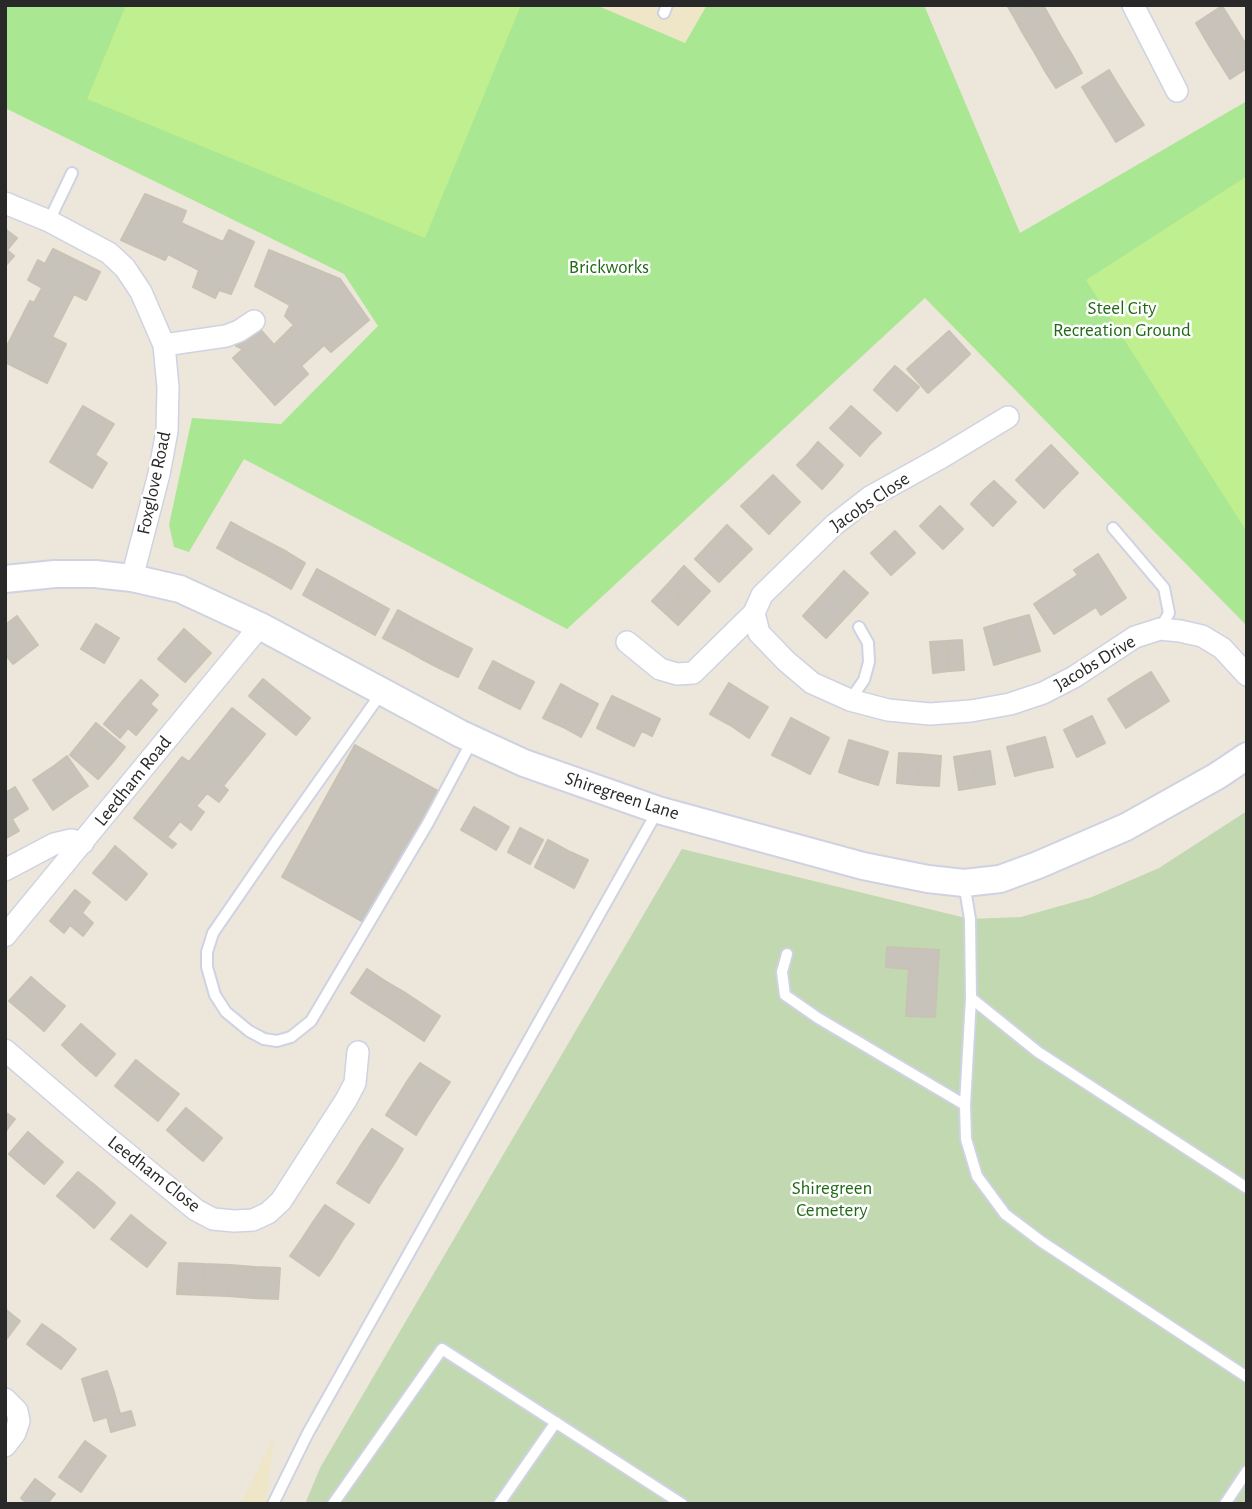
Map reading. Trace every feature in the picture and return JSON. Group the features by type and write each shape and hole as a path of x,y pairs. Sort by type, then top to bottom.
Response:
{"street":[{"path":"1133,5 1177,91"},
{"name":"Foxglove Road","path":"5,203 49,221 109,253 125,268 141,292 164,345 168,387 167,431 159,474 132,578"},
{"path":"164,345 226,337 254,321"},
{"name":"Jacobs Close","path":"754,613 762,595 834,525 870,497 1008,417"},
{"name":"Shiregreen Lane","path":"5,579 95,574 132,578 180,589 260,625 382,692 524,763 659,810 863,866 928,879 964,883 1000,879 1038,866 1126,828 1247,756"},
{"path":"626,642 660,669 677,674 693,673 754,613"},
{"name":"Jacobs Drive","path":"754,613 759,633 812,683 850,700 888,710 930,714 971,711 1010,704 1043,693 1074,677 1135,637 1160,629 1202,636 1222,649 1247,675"},
{"name":"Leedham Road","path":"5,936 260,625"},
{"path":"5,870 54,844 71,840 83,843"},
{"name":"Leedham Close","path":"5,1050 196,1210 213,1219 234,1221 253,1220 268,1213 281,1201 355,1083 358,1052"},
{"path":"5,1399 17,1411 19,1421 15,1433 5,1447"}],"lane":[{"path":"49,221 72,173"},
{"path":"1113,528 1164,588 1168,613 1160,629"},
{"path":"850,700 864,680 869,662 868,643 859,627"},
{"path":"382,692 214,933 207,952 206,967 215,995 226,1012 249,1031 264,1039 277,1041 291,1037 311,1021 428,823 473,739"},
{"path":"273,1504 315,1421 659,810"},
{"path":"964,883 970,919 971,998 965,1105 966,1139 977,1176 1005,1214 1042,1242 1247,1377"},
{"path":"787,954 782,972 785,995 965,1105"},
{"path":"971,998 1038,1052 1247,1188"},
{"path":"333,1504 442,1349 682,1504"},
{"path":"499,1504 556,1422"},
{"path":"1225,1504 1247,1471"}],"shaded area":[{"path":"596,5 707,5 685,43"},
{"path":"274,1437 266,1504 241,1504"}],"green space":[{"name":"Brickworks","path":"5,5 596,5 685,43 707,5 924,5 1020,233 1247,101 1247,626 925,298 567,629 244,459 189,552 174,547 169,525 192,418 281,424 378,326 344,274 5,108"},
{"path":"126,5 521,5 425,238 87,99"},
{"name":"Steel City Recreation Ground","path":"1247,176 1247,532 1086,280"},
{"name":"Shiregreen Cemetery","path":"1247,811 1247,1504 305,1504 320,1468 682,849 970,919 1021,917 1092,897 1159,868"}],"building":[{"path":"1007,5 1034,5 1014,17"},
{"path":"1034,5 1043,5 1051,19 1024,35 1014,17"},
{"path":"1222,6 1234,25 1207,42 1196,23"},
{"path":"1051,19 1061,37 1035,53 1024,35"},
{"path":"1234,25 1245,43 1218,60 1207,42"},
{"path":"1061,37 1072,55 1045,71 1035,53"},
{"path":"1245,43 1247,68 1230,79 1218,60"},
{"path":"1072,55 1082,73 1056,88 1045,71"},
{"path":"1109,70 1120,88 1093,105 1082,87"},
{"path":"1120,88 1132,107 1105,124 1093,105"},
{"path":"1132,107 1144,125 1116,142 1105,124"},
{"path":"145,194 186,211 181,223 223,242 229,230 254,242 231,294 219,290 215,298 193,287 199,270 168,254 165,260 121,240"},
{"path":"5,229 17,238 7,250 14,256 5,266"},
{"path":"53,249 100,272 86,300 74,294 52,337 66,344 47,383 5,362 5,350 30,301 34,303 42,288 28,280 38,260 45,264"},
{"path":"269,250 340,279 369,320 331,352 324,345 301,366 308,374 275,405 233,358 243,349 236,346 258,327 274,345 294,325 285,316 290,305 255,286"},
{"path":"949,331 970,354 949,374 928,350"},
{"path":"928,350 949,374 928,393 907,369"},
{"path":"895,366 919,387 908,399 884,378"},
{"path":"884,378 908,399 897,411 874,390"},
{"path":"83,406 114,424 95,455 107,463 92,488 50,462"},
{"path":"851,406 881,433 870,444 841,417"},
{"path":"841,417 870,444 860,456 830,428"},
{"path":"818,442 843,465 833,477 808,454"},
{"path":"1051,445 1078,473 1061,490 1034,462"},
{"path":"808,454 833,477 822,489 797,465"},
{"path":"1034,462 1061,490 1044,508 1016,480"},
{"path":"773,475 800,502 784,518 757,491"},
{"path":"994,481 1016,502 1004,514 982,492"},
{"path":"757,491 784,518 769,534 741,506"},
{"path":"982,492 1004,514 993,526 971,504"},
{"path":"940,506 963,529 953,539 930,516"},
{"path":"930,516 953,539 943,549 920,526"},
{"path":"231,522 249,532 235,558 217,548"},
{"path":"727,525 752,549 736,565 711,542"},
{"path":"895,531 915,553 903,564 883,542"},
{"path":"249,532 268,542 254,568 235,558"},
{"path":"268,542 287,552 272,578 254,568"},
{"path":"711,542 736,565 719,582 695,559"},
{"path":"883,542 903,564 891,575 871,553"},
{"path":"287,552 305,563 291,589 272,578"},
{"path":"1098,554 1126,598 1101,615 1096,607 1054,634 1034,604 1078,575 1074,570"},
{"path":"684,566 697,579 681,596 668,584"},
{"path":"317,569 335,579 321,605 303,595"},
{"path":"844,571 868,593 826,638 803,616"},
{"path":"335,579 353,589 339,615 321,605"},
{"path":"697,579 710,591 694,608 681,596"},
{"path":"668,584 681,596 665,613 652,601"},
{"path":"353,589 371,599 357,625 339,615"},
{"path":"681,596 694,608 678,625 665,613"},
{"path":"371,599 389,609 375,635 357,625"},
{"path":"398,610 416,620 402,648 383,638"},
{"path":"1029,615 1040,651 1017,658 1007,621"},
{"path":"17,616 38,645 13,664 5,654 5,625"},
{"path":"416,620 435,630 420,658 402,648"},
{"path":"1007,621 1017,658 994,665 984,628"},
{"path":"96,624 119,638 104,663 81,649"},
{"path":"184,629 211,653 185,682 158,659"},
{"path":"435,630 454,640 439,668 420,658"},
{"path":"454,640 472,649 458,677 439,668"},
{"path":"962,640 964,670 949,671 946,641"},
{"path":"946,641 949,671 933,673 930,642"},
{"path":"493,661 514,672 500,699 479,688"},
{"path":"514,672 534,682 520,709 500,699"},
{"path":"1151,672 1169,701 1155,710 1136,681"},
{"path":"263,679 310,718 296,735 249,696"},
{"path":"141,680 158,695 150,704 157,710 146,723 122,702"},
{"path":"1136,681 1155,710 1140,719 1122,690"},
{"path":"729,683 748,695 730,725 710,714"},
{"path":"561,684 579,694 571,711 552,701"},
{"path":"1122,690 1140,719 1126,728 1108,699"},
{"path":"579,694 598,704 590,720 571,711"},
{"path":"748,695 768,707 749,738 730,725"},
{"path":"612,696 631,705 623,721 604,712"},
{"path":"552,701 571,711 563,727 543,718"},
{"path":"122,702 146,723 136,735 128,728 120,738 104,724"},
{"path":"631,705 660,719 652,736 623,721"},
{"path":"232,708 265,734 223,786 228,790 219,802 207,793 196,806 204,812 191,830 180,821 167,837 176,844 172,848 134,818 182,757 189,762"},
{"path":"571,711 590,720 581,737 563,727"},
{"path":"604,712 623,721 615,737 597,728"},
{"path":"1092,716 1105,743 1091,750 1078,723"},
{"path":"791,718 810,728 791,764 772,755"},
{"path":"623,721 642,730 634,746 615,737"},
{"path":"96,723 125,747 112,763 83,739"},
{"path":"1078,723 1091,750 1077,757 1064,730"},
{"path":"810,728 829,738 810,774 791,764"},
{"path":"1045,737 1053,767 1034,771 1026,742"},
{"path":"83,739 112,763 98,779 70,755"},
{"path":"849,740 869,746 858,779 839,772"},
{"path":"1026,742 1034,771 1015,776 1007,747"},
{"path":"355,745 438,791 365,923 282,877"},
{"path":"869,746 888,752 878,785 858,779"},
{"path":"990,751 995,784 977,787 972,754"},
{"path":"899,753 920,754 918,785 897,783"},
{"path":"920,754 941,756 939,786 918,785"},
{"path":"972,754 977,787 959,790 954,757"},
{"path":"67,756 88,786 73,796 54,766"},
{"path":"54,766 73,796 53,810 33,780"},
{"path":"15,787 28,809 12,819 19,831 5,839 5,793"},
{"path":"474,807 492,817 479,840 461,830"},
{"path":"492,817 509,827 496,850 479,840"},
{"path":"520,828 543,840 530,864 508,852"},
{"path":"548,840 568,851 554,877 535,867"},
{"path":"115,846 147,874 137,887 104,860"},
{"path":"568,851 588,860 574,888 554,877"},
{"path":"104,860 137,887 126,900 93,873"},
{"path":"75,890 90,902 82,913 93,923 83,936 70,925 64,933 50,921"},
{"path":"887,947 939,950 935,1017 906,1016 909,969 886,967"},
{"path":"367,969 385,981 369,1005 351,993"},
{"path":"31,977 48,992 27,1016 9,1001"},
{"path":"385,981 404,992 388,1017 369,1005"},
{"path":"48,992 65,1006 44,1031 27,1016"},
{"path":"404,992 422,1004 406,1029 388,1017"},
{"path":"422,1004 440,1016 424,1041 406,1029"},
{"path":"81,1024 98,1039 79,1061 62,1045"},
{"path":"98,1039 115,1054 96,1076 79,1061"},
{"path":"136,1060 157,1077 136,1103 115,1086"},
{"path":"420,1063 450,1082 438,1100 408,1080"},
{"path":"157,1077 179,1094 158,1121 136,1103"},
{"path":"408,1080 438,1100 427,1117 397,1098"},
{"path":"397,1098 427,1117 416,1135 386,1115"},
{"path":"186,1108 204,1123 185,1146 167,1130"},
{"path":"5,1112 15,1119 5,1132"},
{"path":"204,1123 222,1138 203,1161 185,1146"},
{"path":"372,1129 403,1149 392,1167 360,1147"},
{"path":"28,1132 45,1147 26,1169 9,1154"},
{"path":"45,1147 63,1162 44,1184 26,1169"},
{"path":"360,1147 392,1167 380,1185 349,1165"},
{"path":"349,1165 380,1185 369,1203 337,1183"},
{"path":"78,1172 97,1187 76,1212 57,1196"},
{"path":"97,1187 115,1203 94,1228 76,1212"},
{"path":"325,1205 354,1224 342,1241 313,1222"},
{"path":"131,1215 148,1229 129,1253 111,1239"},
{"path":"313,1222 342,1241 331,1259 302,1239"},
{"path":"148,1229 166,1243 147,1267 129,1253"},
{"path":"302,1239 331,1259 319,1276 290,1256"},
{"path":"179,1263 204,1264 203,1295 177,1294"},
{"path":"204,1264 230,1265 228,1296 203,1295"},
{"path":"230,1265 255,1267 253,1298 228,1296"},
{"path":"255,1267 280,1268 278,1299 253,1298"},
{"path":"5,1309 20,1321 5,1341"},
{"path":"42,1324 59,1336 44,1357 27,1344"},
{"path":"59,1336 76,1349 61,1369 44,1357"},
{"path":"107,1371 114,1392 88,1400 82,1379"},
{"path":"114,1392 120,1414 131,1411 135,1425 111,1432 107,1417 94,1421 88,1400"},
{"path":"85,1441 106,1456 93,1474 72,1459"},
{"path":"72,1459 93,1474 81,1492 59,1477"},
{"path":"35,1479 55,1494 47,1504 28,1504 21,1498"}]}
